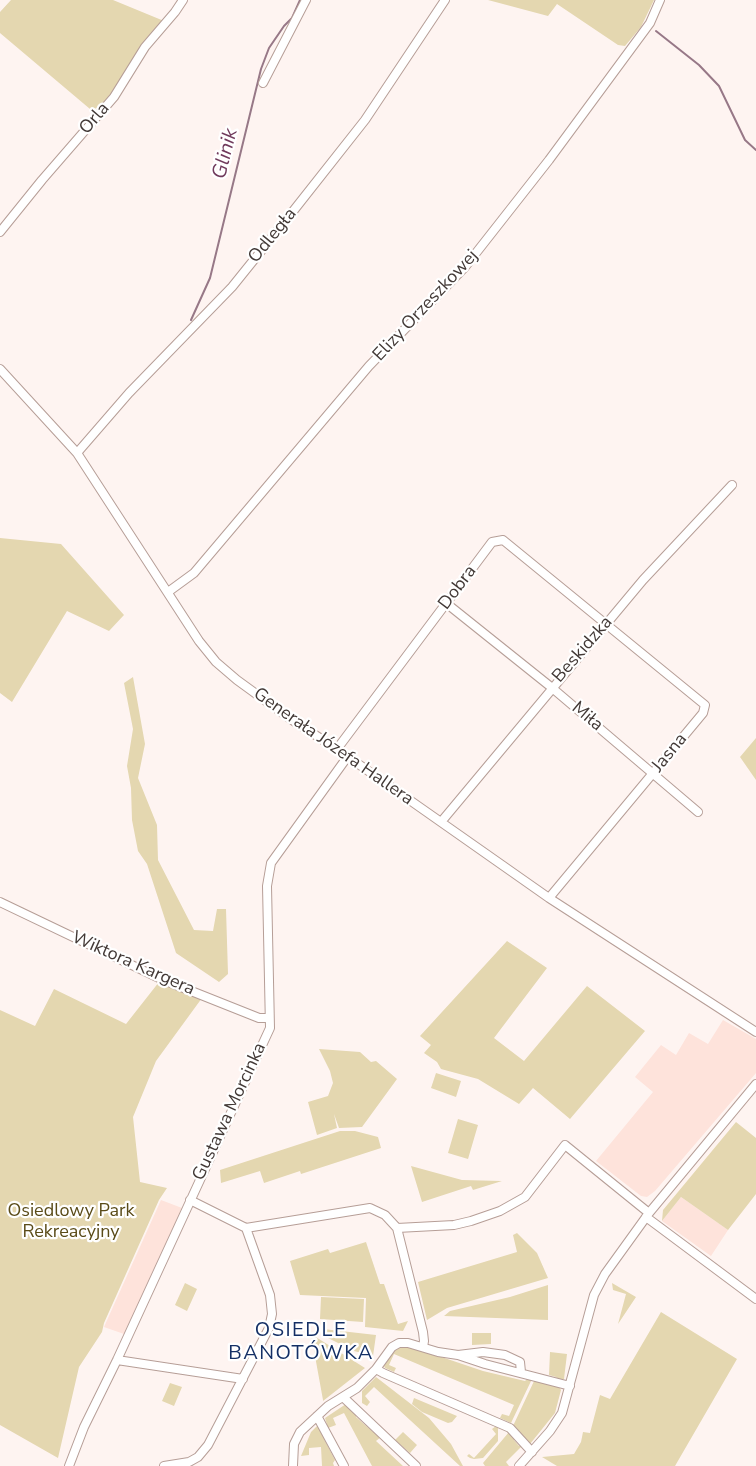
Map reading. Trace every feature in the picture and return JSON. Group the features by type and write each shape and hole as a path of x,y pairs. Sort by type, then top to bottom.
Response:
{"street":[{"name":"Orla","path":"0,232 114,97 145,47 183,0"},
{"path":"264,83 306,0"},
{"name":"Odległa","path":"76,453 129,393 232,286 294,210 365,120 445,0"},
{"name":"Elizy Orzeszkowej","path":"168,592 194,573 341,399 465,267 549,160 650,23 660,0"},
{"name":"Generała Józefa Hallera","path":"0,369 76,453 199,641 216,662 292,720 348,756 549,898 756,1032"},
{"name":"Beskidzka","path":"441,822 551,687 643,580 732,484"},
{"name":"Dobra","path":"337,749 492,542 503,540 607,623"},
{"name":"Miła","path":"446,603 551,687 698,812"},
{"name":"Jasna","path":"549,898 703,712 705,705 607,623"},
{"name":"Gustawa Morcinka","path":"69,1466 84,1427 270,1028 267,886 269,870 276,855 348,756"},
{"name":"Wiktora Kargera","path":"0,902 161,979 259,1018 269,1018"},
{"path":"519,1466 550,1431 562,1413 599,1284 647,1215 756,1084"},
{"path":"397,1228 454,1225 514,1205 525,1197 565,1145 647,1215 756,1299"},
{"path":"189,1200 246,1228 370,1208 386,1215 397,1228 423,1334 423,1347"},
{"path":"164,1466 193,1464 208,1445 269,1328 272,1314 270,1295 246,1228"},
{"path":"293,1466 294,1444 300,1432 328,1406 357,1388 376,1369 392,1347 399,1343 408,1342 570,1386"},
{"path":"458,1355 483,1352 505,1354 520,1362 521,1372"},
{"path":"117,1360 243,1379"},
{"path":"376,1369 510,1428 532,1452"},
{"path":"343,1397 416,1466"},
{"path":"317,1416 344,1466"}],"shaded area":[{"path":"723,1020 756,1039 756,1073 655,1191 647,1197 641,1196 596,1161 653,1092 635,1077 661,1045 676,1055 689,1033 708,1044"},
{"path":"681,1197 728,1230 711,1256 662,1221"},
{"path":"161,1200 182,1208 124,1334 104,1327"}],"green space":[{"path":"11,0 113,0 164,21 101,108 90,109 0,33 0,12"},
{"path":"488,0 654,0 641,27 625,46 618,45 557,4 548,16"},
{"path":"0,538 61,544 124,615 109,631 67,611 12,702 0,693"},
{"path":"133,677 145,744 138,778 157,825 158,860 194,930 213,931 217,909 226,909 228,974 219,982 176,953 147,864 138,851 132,820 131,788 127,766 133,729 124,683"},
{"path":"756,738 756,780 740,757"},
{"path":"507,941 547,968 494,1038 524,1061 587,986 645,1031 570,1119 533,1088 519,1104 478,1079 441,1069 437,1062 424,1053 431,1045 420,1036"},
{"name":"Osiedlowy Park Rekreacyjny","path":"159,982 202,998 156,1061 133,1117 140,1182 167,1188 159,1200 102,1332 79,1367 58,1458 0,1425 0,1010 35,1026 54,989 126,1024"},
{"path":"319,1049 360,1052 371,1062 376,1061 397,1079 362,1127 339,1128 334,1114 337,1128 317,1135 308,1102 328,1096 333,1083"},
{"path":"436,1073 461,1081 456,1097 431,1088"},
{"path":"458,1119 478,1125 468,1159 448,1153"},
{"path":"736,1122 756,1138 756,1194 728,1230 681,1197 662,1221 663,1210"},
{"path":"340,1131 355,1131 378,1137 381,1148 301,1174 300,1171 264,1183 260,1171 221,1183 220,1170"},
{"path":"411,1166 462,1180 502,1181 473,1190 471,1186 422,1202"},
{"path":"517,1233 537,1253 548,1278 447,1308 427,1320 418,1282 517,1252 513,1235"},
{"path":"366,1242 380,1284 384,1284 398,1324 408,1321 403,1331 365,1327 366,1298 300,1295 290,1261 328,1249 330,1253"},
{"path":"185,1283 197,1289 187,1311 175,1305"},
{"path":"612,1283 636,1297 618,1324 626,1294 613,1290"},
{"path":"548,1285 548,1320 444,1316 450,1311 510,1297"},
{"path":"321,1297 364,1299 363,1322 320,1319"},
{"path":"661,1312 737,1359 675,1466 557,1466 542,1457 574,1454 581,1442 583,1432 590,1433 600,1395 610,1399"},
{"path":"323,1329 376,1335 373,1356 354,1351 322,1335"},
{"path":"472,1333 491,1333 491,1344 472,1345"},
{"path":"311,1334 365,1368 323,1401 323,1400"},
{"path":"403,1344 483,1371 525,1381 528,1378 532,1379 511,1423 500,1418 502,1414 509,1416 514,1405 394,1354 389,1365 396,1368 394,1372 385,1368 383,1364 392,1351"},
{"path":"550,1352 567,1354 564,1379 558,1380 549,1375"},
{"path":"376,1377 429,1418 451,1444 463,1466 460,1466 374,1387 365,1396 370,1402 367,1406 362,1403 362,1391"},
{"path":"535,1379 559,1387 561,1390 555,1413 530,1444 513,1426"},
{"path":"170,1383 182,1387 174,1406 162,1401"},
{"path":"414,1398 457,1416 448,1423 422,1412 412,1404"},
{"path":"346,1404 356,1413 356,1417 381,1437 376,1441 403,1466 372,1466 344,1413 333,1418 336,1425 328,1428 325,1418"},
{"path":"318,1425 335,1460 334,1466 322,1466 321,1447 309,1448 309,1455 301,1456 311,1432"},
{"path":"498,1427 498,1441 483,1458 474,1459 467,1456 469,1454 474,1458 496,1434 492,1429"},
{"path":"403,1432 417,1445 410,1453 395,1440"},
{"path":"509,1432 516,1438 514,1440 519,1446 522,1446 506,1462 509,1466 485,1466 483,1463"}],"waterway":[{"name":"Glinik","path":"191,320 210,278 261,69 269,48 292,18 300,0"},
{"name":"Glinik","path":"656,31 699,65 719,86 745,140 756,150"}],"district":[{"name":"OSIEDLE BANOTÓWKA","path":"301,1342"}]}
